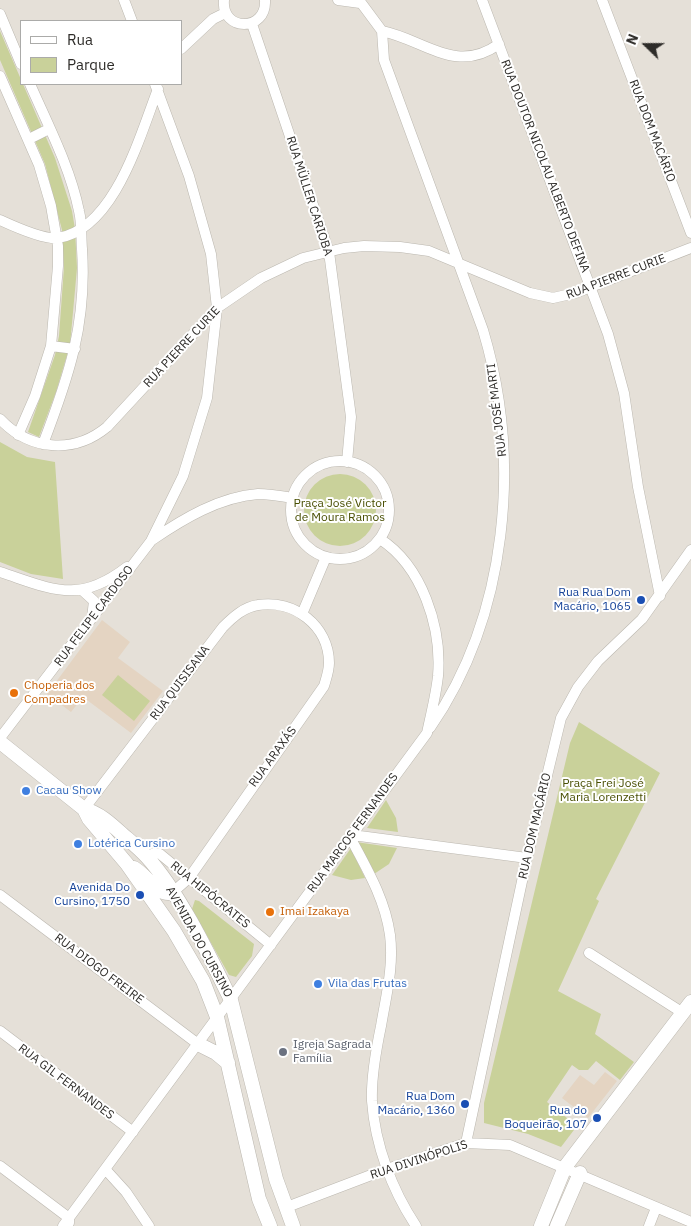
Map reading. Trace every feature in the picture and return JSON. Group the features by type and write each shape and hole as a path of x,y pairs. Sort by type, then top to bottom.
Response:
{"main road":[{"name":"AVENIDA DO CURSINO","path":"0,742 84,809 95,812 148,857 173,892 231,1000 276,1179 293,1226"},
{"name":"AVENIDA DO CURSINO","path":"84,809 89,819 127,864 195,964 218,1018 259,1199 270,1226"},
{"path":"127,864 146,875 162,893 173,892"},
{"path":"541,1226 565,1167 687,1008"},
{"path":"198,1044 216,1053 228,1064"},
{"path":"557,1226 580,1173"}],"street":[{"path":"124,0 132,20"},
{"path":"224,0 225,13 228,19 239,25 252,24 262,15 268,1"},
{"path":"338,0 359,1 382,31 399,34 444,54 468,58 487,52 498,44"},
{"name":"RUA DOUTOR NICOLAU ALBERTO DEFINA","path":"482,0 608,334 624,393 638,487 660,596"},
{"name":"RUA DOM MACÁRIO","path":"602,0 691,233"},
{"path":"182,48 213,19 225,13"},
{"path":"1,22 20,62"},
{"name":"RUA MÜLLER CARIOBA","path":"252,24 329,252 351,417 347,462"},
{"name":"RUA JOSÉ MARTI","path":"382,31 384,60 460,262 492,359 503,436 504,482 500,531 486,604 459,676 427,733"},
{"path":"0,76 29,139 51,206 57,238 58,266 51,346 35,396 18,435"},
{"path":"30,85 70,179 79,212 81,230 82,311 70,371 44,444"},
{"path":"0,220 15,227 57,238 81,230 110,202 135,148 158,86"},
{"name":"RUA FELIPE CARDOSO","path":"0,738 151,540 183,476 207,398 216,308 211,254 189,176 158,86"},
{"path":"29,139 49,129"},
{"name":"RUA PIERRE CURIE","path":"0,419 18,435 44,444 72,445 100,433 159,373 216,308 246,286 281,267 303,258 364,246 400,247 437,253 547,298 560,298 691,248"},
{"path":"51,346 75,349"},
{"path":"347,462 372,472 386,493 389,519 380,540 372,548 356,557 340,560 326,558 309,548 298,535 292,519 293,498 299,484 311,471 325,463 347,462"},
{"name":"RUA FELIPE CARDOSO","path":"151,540 185,518 239,497 260,494 293,498"},
{"path":"168,509 185,518"},
{"name":"RUA MARCOS FERNANDES","path":"67,1223 427,733 438,676 436,633 429,609 409,568 394,549 380,540"},
{"name":"RUA DOM MACÁRIO","path":"466,1143 527,858 562,718 578,687 598,661 635,627 660,596 691,550"},
{"path":"302,614 326,558"},
{"path":"0,572 47,588 83,591 109,580 137,559"},
{"path":"83,591 94,601 91,621"},
{"name":"RUA QUISISANA","path":"84,809 223,627 234,616 257,605 267,604 290,607 302,614"},
{"name":"RUA ARAXÁS","path":"173,892 189,878 324,686 329,663 323,639 314,625 302,614"},
{"path":"351,836 527,858"},
{"path":"351,836 384,906 390,936 391,965 374,1066 372,1100 376,1130 387,1169 402,1205 416,1226"},
{"name":"RUA HIPÓCRATES","path":"148,857 154,853 160,854 271,945"},
{"name":"RUA DIOGO FREIRE","path":"0,895 198,1044"},
{"path":"590,953 687,1008"},
{"name":"RUA GIL FERNANDES","path":"0,1031 133,1132"},
{"name":"RUA DIVINÓPOLIS","path":"286,1207 387,1169 466,1143 510,1145 580,1173 691,1222"},
{"path":"0,1166 67,1223"},
{"path":"106,1170 126,1192 149,1226"},
{"path":"649,1226 656,1208"}],"shaded area":[{"path":"102,620 130,642 118,658 163,691 131,733 83,697 71,712 47,694"},
{"path":"605,1072 617,1081 588,1118 562,1098 580,1075 594,1085"}],"green space":[{"path":"0,31 20,77 20,85 23,85 55,158 72,211 75,229 77,268 70,345 56,392 39,437 28,432 55,355 59,336 64,267 62,230 45,164 0,60"},
{"path":"0,442 27,457 55,462 63,579 31,574 0,562"},
{"name":"Praça José Victor de Moura Ramos","path":"347,474 366,484 374,496 376,510 374,524 366,536 354,544 333,546 314,536 306,524 304,503 314,484 326,476"},
{"path":"118,675 150,701 134,721 102,695"},
{"name":"Praça Frei José Maria Lorenzetti","path":"579,722 660,773 596,899 599,901 558,991 601,1014 595,1034 634,1062 620,1080 596,1061 588,1070 579,1070 572,1065 547,1102 577,1126 561,1147 528,1134 484,1123 484,1103 570,743"},
{"path":"386,800 396,818 398,832 367,828"},
{"path":"356,842 397,848 389,864 374,874"},
{"path":"351,848 365,878 351,880 332,875"},
{"path":"195,900 199,901 254,944 252,956 236,977 229,975 192,909"}],"place":[{"name":"Rua Rua Dom Macário, 1065","path":"641,600"},
{"name":"Choperia dos Compadres","path":"14,693"},
{"name":"Cacau Show","path":"26,791"},
{"name":"Lotérica Cursino","path":"78,844"},
{"name":"Avenida Do Cursino, 1750","path":"140,895"},
{"name":"Imai Izakaya","path":"270,912"},
{"name":"Vila das Frutas","path":"318,984"},
{"name":"Igreja Sagrada Família","path":"283,1052"},
{"name":"Rua Dom Macário, 1360","path":"465,1104"},
{"name":"Rua do Boqueirão, 107","path":"597,1118"}]}
